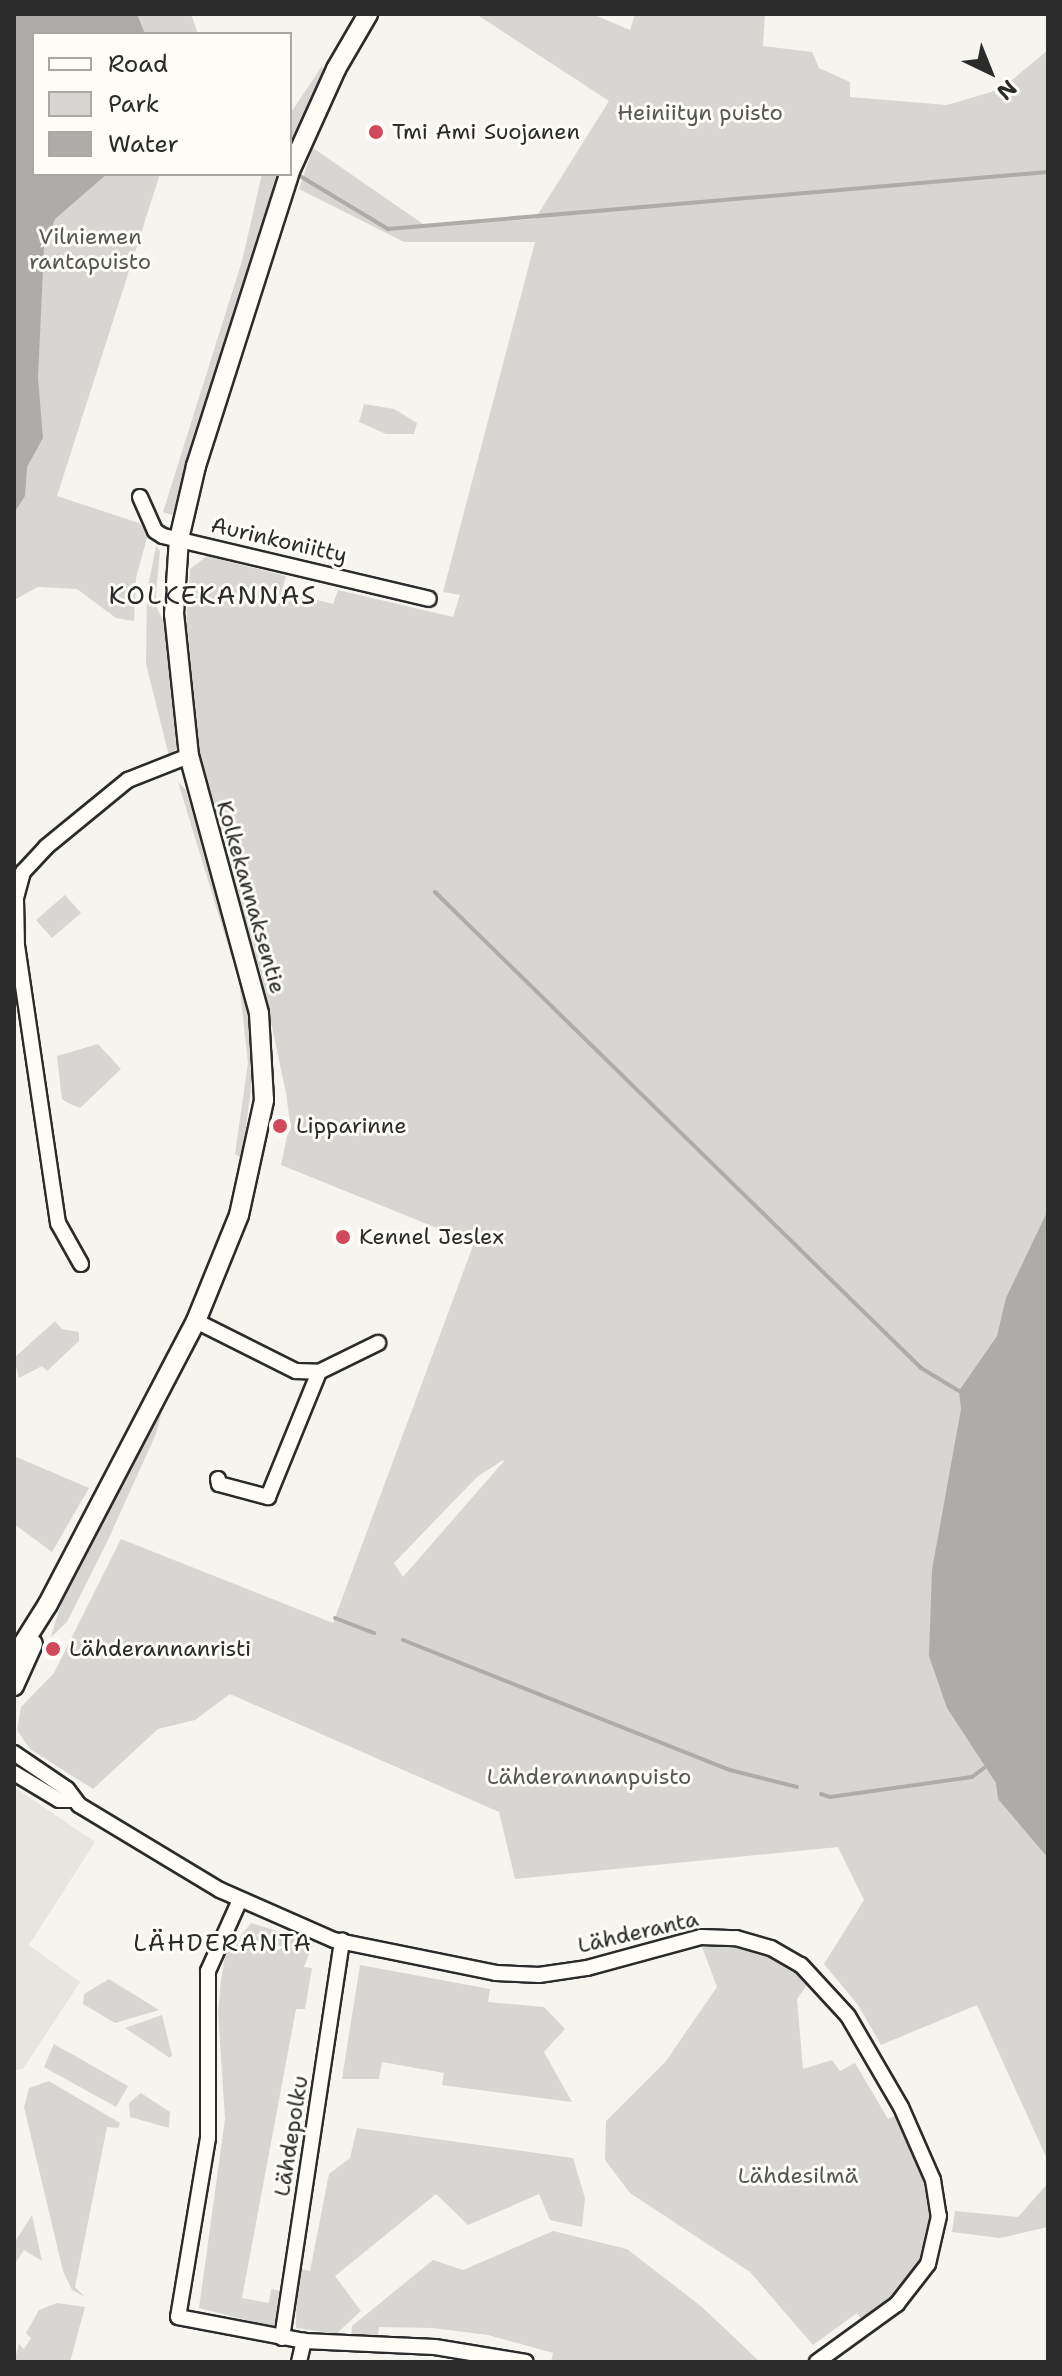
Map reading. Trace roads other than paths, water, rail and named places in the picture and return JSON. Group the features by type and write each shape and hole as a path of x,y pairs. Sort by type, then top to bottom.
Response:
{"main road":[{"name":"Kolkekannaksentie","path":"292,167 368,14"},
{"name":"Kolkekannaksentie","path":"14,1658 48,1604 196,1321 239,1215 264,1100 265,1064 247,963 209,843 189,756 174,614 179,539 196,466 289,176"},
{"name":"Kolkekannaksentie","path":"14,1686 48,1604"}],"street":[{"name":"Aurinkoniitty","path":"140,497 155,531 429,599"},
{"path":"81,1264 58,1223 17,947 16,898 23,872 46,847 128,780 189,756"},
{"path":"196,1321 296,1371 319,1372 378,1343"},
{"path":"218,1479 219,1484 268,1497 319,1372"},
{"name":"Lähderanta","path":"14,1753 67,1789 73,1800 239,1902 342,1941 496,1973 539,1975 701,1937 736,1938 771,1948 815,1977 863,2038 901,2107 933,2180 939,2216 928,2264 897,2304 817,2362"},
{"name":"Lähderanta","path":"14,1773 59,1800 73,1800"},
{"path":"239,1902 208,1971 208,2138 178,2317 304,2341 435,2347 526,2362"},
{"name":"Lähdepolku","path":"282,2338 342,1941"},
{"path":"299,2362 304,2341"}],"water":[{"path":"14,14 137,14 144,32 32,32 32,176 105,176 55,219 44,247 38,378 43,438 27,467 25,496 14,513"},
{"path":"1048,1210 1048,1858 998,1799 996,1783 947,1708 929,1656 932,1570 961,1409 959,1391 997,1336 1006,1298"}],"waterway":[{"path":"295,173 388,229 1048,172"},
{"path":"435,892 921,1368 959,1391"},
{"path":"335,1618 374,1633"},
{"path":"403,1640 730,1770 797,1787"},
{"path":"821,1794 830,1797 972,1777 984,1768"}],"place":[{"name":"Tmi Ami Suojanen","path":"376,132"},
{"name":"Lipparinne","path":"280,1126"},
{"name":"Kennel Jeslex","path":"343,1237"},
{"name":"Lähderannanristi","path":"53,1649"}],"district":[{"name":"KOLKEKANNAS","path":"213,595"},
{"name":"LÄHDERANTA","path":"223,1944"}],"park label":[{"name":"Heiniityn puisto","path":"700,113"},
{"name":"Vilniemen rantapuisto","path":"90,248"},
{"name":"Lähderannanpuisto","path":"589,1777"},
{"name":"Lähdesilmä","path":"798,2176"}]}
